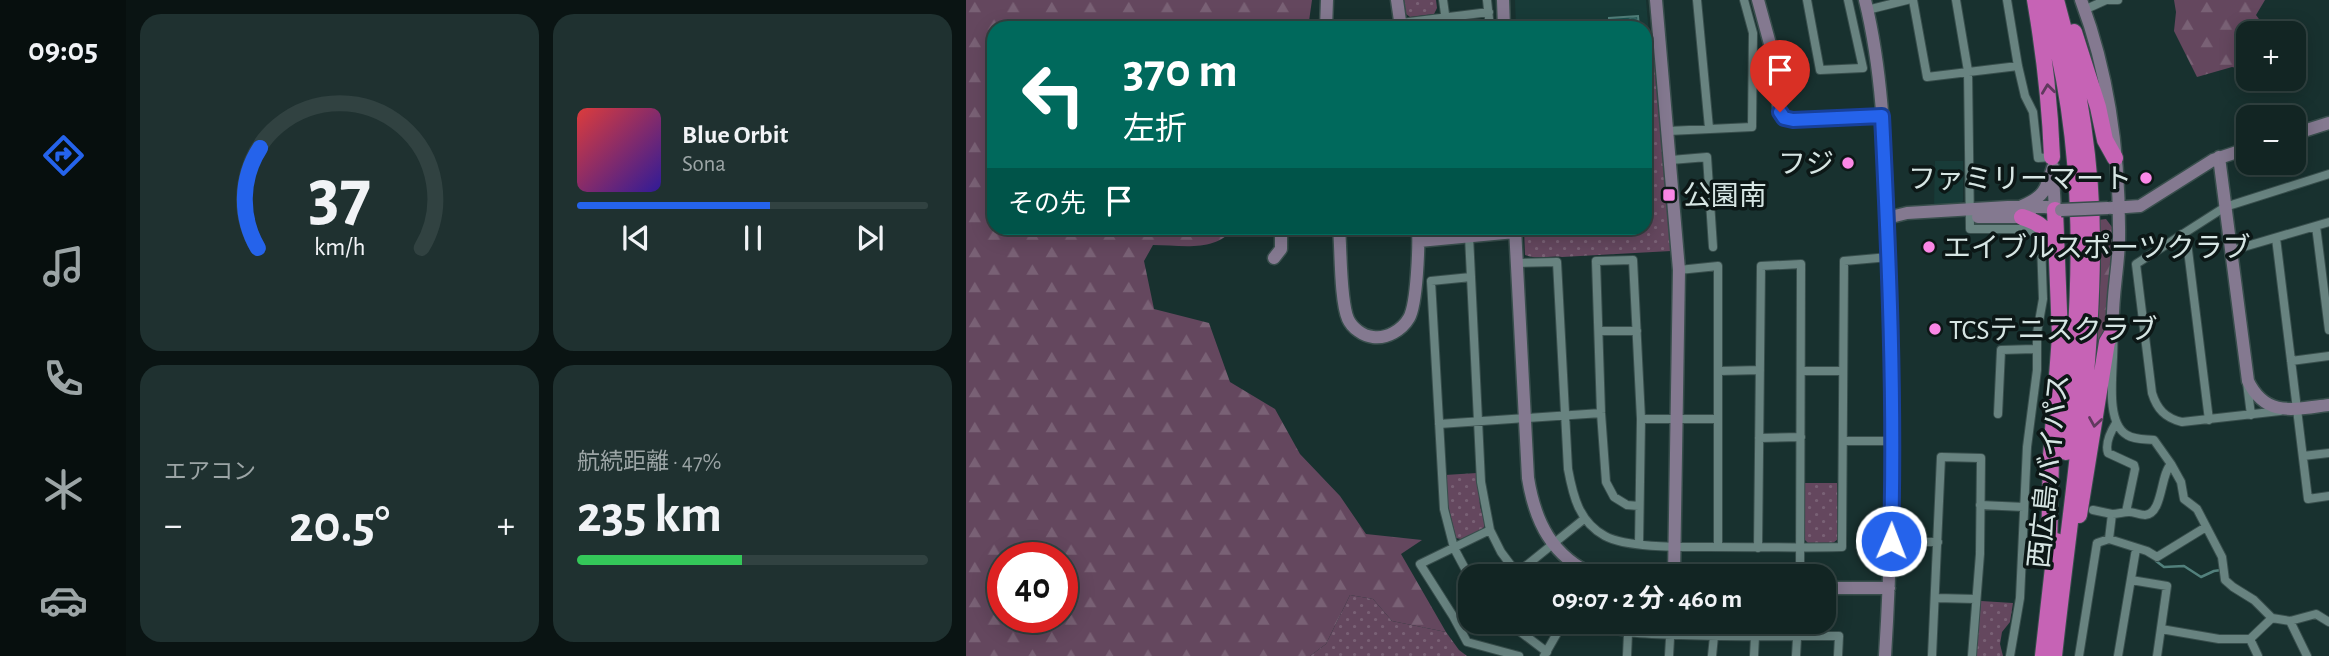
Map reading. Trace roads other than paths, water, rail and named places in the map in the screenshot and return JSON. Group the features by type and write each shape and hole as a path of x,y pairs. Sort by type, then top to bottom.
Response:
{"highway":[{"path":"2035,0 2051,116 2053,162"},
{"name":"西広島バイパス","path":"2045,0 2057,48 2074,145 2080,262 2076,352 2054,603 2054,656"},
{"name":"西広島バイパス","path":"2043,656 2054,603 2090,317 2092,241 2081,115 2056,0"},
{"path":"2064,0 2098,107 2105,139 2115,158"},
{"path":"2054,603 2052,456 2060,335 2058,210"},
{"path":"2022,212 2047,231 2057,271"},
{"path":"2054,603 2085,485 2107,342 2113,332"}],"street":[{"path":"1326,21 1327,0"},
{"path":"1397,0 1400,21"},
{"path":"1443,0 1446,21"},
{"path":"1487,0 1490,21"},
{"path":"1503,0 1504,21"},
{"path":"1656,0 1679,270 1674,564"},
{"path":"1697,0 1709,128"},
{"path":"1668,131 1752,127 1752,33 1744,0"},
{"path":"1758,0 1773,55 1779,109 1784,118 1793,120 1882,116"},
{"path":"1807,0 1820,70 1863,68 1849,0"},
{"path":"1885,656 1893,441 1889,257 1882,116 1874,41 1866,5 1907,0"},
{"path":"1913,0 1927,77 2018,66"},
{"path":"1955,0 1968,71 1970,229 2026,229 2035,233 2041,243 2043,299 2037,333 2036,370 2027,447 2020,598 2010,656"},
{"path":"2007,0 2018,66 2032,112 2038,158 2053,162"},
{"path":"2118,0 2083,5 2103,77 2115,158 2113,208 2119,249 2112,388 2116,423 2129,437 2154,440 2171,464 2181,482 2184,499 2196,507 2222,557 2225,580 2254,600 2272,618 2290,621 2316,614 2329,622"},
{"path":"1429,21 1489,12"},
{"path":"2306,130 2329,123"},
{"path":"1887,218 1907,213 2046,214 2058,210 2133,208 2219,157 2236,152"},
{"path":"1671,160 1707,157 1713,247"},
{"path":"2219,157 2251,415"},
{"path":"2053,162 2058,210"},
{"path":"2022,212 2044,192 2053,162"},
{"path":"2329,174 2225,207 2136,264 2152,393 2159,409 2169,418 2182,422 2209,420 2329,405"},
{"path":"2230,251 2329,222"},
{"path":"2316,226 2329,330"},
{"path":"2182,234 2187,242 2209,420"},
{"path":"1274,258 1281,249 1281,235"},
{"path":"1340,235 1344,297 1349,321 1361,333 1372,337 1395,332 1409,319 1418,235"},
{"path":"1444,235 1477,235"},
{"path":"1515,235 1524,418 1532,504 1541,527 1553,545 1576,564"},
{"path":"1469,236 1481,482 1490,530 1510,564"},
{"path":"2276,238 2291,361 2293,409 2303,456 2308,499 2329,496"},
{"path":"1517,263 1558,262 1569,478 1573,497 1584,519 1606,537 1639,544 1675,547 1801,548 1842,547 1844,261 1889,257"},
{"path":"1639,506 1627,505 1614,497 1606,482 1596,261 1633,260 1642,419 1639,544"},
{"path":"1758,548 1761,266 1801,264 1800,564"},
{"path":"1679,270 1718,266 1718,547"},
{"path":"1463,564 1454,548 1444,509 1431,281 1471,278"},
{"path":"1599,331 1637,331"},
{"path":"1998,414 2001,350 2037,349"},
{"path":"2291,361 2329,356"},
{"path":"1719,371 1760,370"},
{"path":"2245,370 2251,388 2261,400 2276,408 2293,409"},
{"path":"1801,371 1843,371"},
{"path":"1439,424 1601,413"},
{"path":"1642,419 1718,419"},
{"path":"2116,423 2111,430 2106,450 2133,465 2135,470 2126,512"},
{"path":"1759,438 1801,437"},
{"path":"1843,441 1893,441"},
{"path":"2303,456 2329,453"},
{"path":"1932,656 1941,457 1981,458 1972,656"},
{"path":"2093,510 2112,514 2126,512 2147,515 2158,504 2164,476 2171,464"},
{"path":"1980,505 2024,507"},
{"path":"2109,538 2112,514"},
{"path":"1530,564 1584,519"},
{"path":"2079,656 2097,544 2109,538 2157,557 2206,527"},
{"path":"1490,530 1420,564 1467,642 1519,656"},
{"path":"1891,541 1938,542"},
{"path":"2118,656 2136,549"},
{"path":"2131,580 2167,586 2157,656"},
{"path":"1836,588 1889,588"},
{"path":"1936,598 1976,599"},
{"path":"2161,629 2225,639 2250,639 2272,618"},
{"path":"2290,621 2307,656"},
{"path":"1522,634 1546,654 1557,634"},
{"path":"1627,656 1628,634"},
{"path":"1649,634 1839,636 1838,656"},
{"path":"1669,656 1670,635"},
{"path":"1712,656 1714,636"},
{"path":"1754,656 1755,636"},
{"path":"1796,656 1797,636"},
{"path":"2250,639 2258,656"}],"water":[{"path":"1638,16 1638,21 1609,21 1609,18"}],"waterway":[{"path":"2156,561 2164,567 2184,566 2201,577 2221,570"}],"place":[{"name":"フジ","path":"1848,163"},
{"name":"ファミリーマート","path":"2146,178"},
{"name":"公園南","path":"1669,195"},
{"name":"エイブルスポーツクラブ","path":"1929,247"},
{"name":"TCSテニスクラブ","path":"1935,329"}]}
